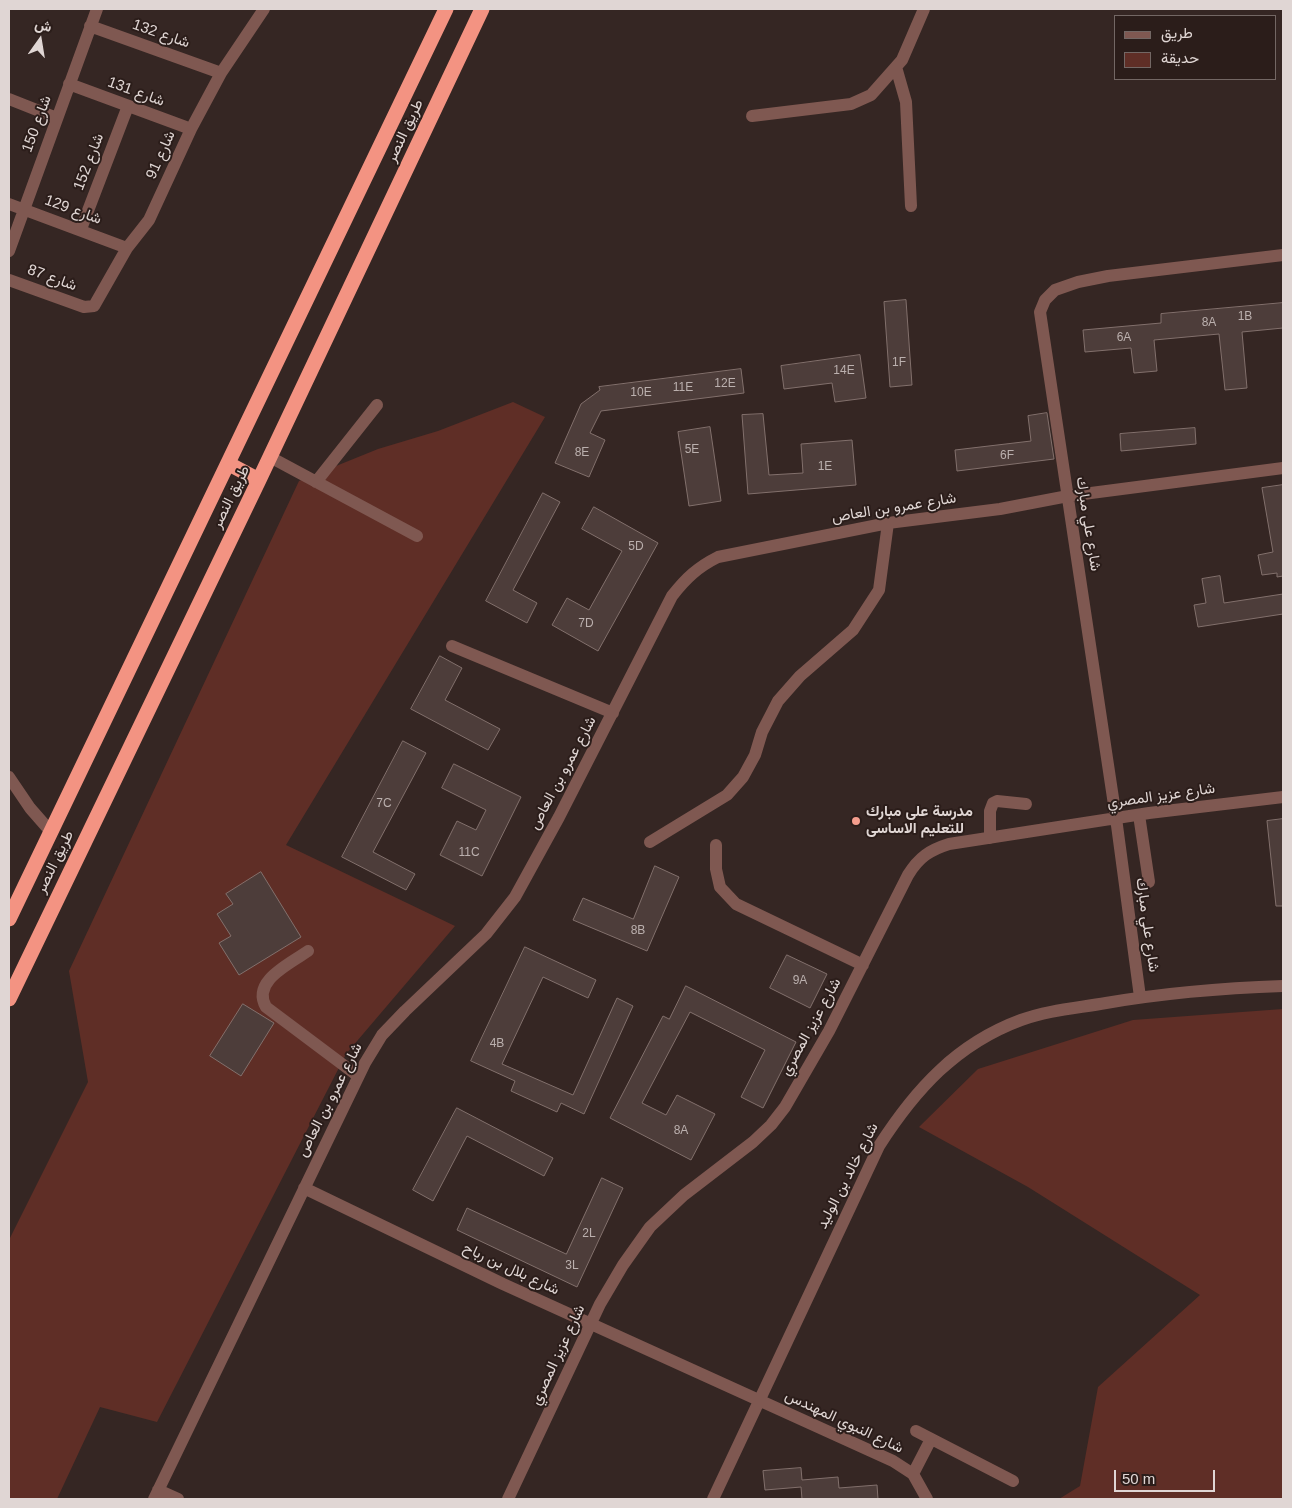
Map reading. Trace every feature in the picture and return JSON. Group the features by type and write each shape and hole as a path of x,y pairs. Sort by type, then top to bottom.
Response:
{"highway":[{"name":"طريق النصر","path":"9,919 446,9"},
{"name":"طريق النصر","path":"9,999 270,457 482,9"},
{"path":"229,464 259,480"}],"street":[{"name":"شارع 150","path":"9,251 97,9"},
{"name":"شارع 91","path":"84,307 94,306 127,248 149,220 190,129 221,73 264,9"},
{"path":"752,116 851,104 870,95 902,60 924,9"},
{"name":"شارع 132","path":"90,26 221,73"},
{"path":"896,68 906,102 911,206"},
{"name":"شارع 131","path":"69,84 190,129"},
{"path":"9,99 57,118"},
{"name":"شارع 152","path":"81,229 128,106"},
{"name":"شارع 129","path":"9,204 81,229 127,248"},
{"name":"شارع علي مبارك","path":"1140,997 1116,818 1040,312 1045,300 1055,290 1108,276 1283,255"},
{"name":"شارع 87","path":"9,280 84,307"},
{"path":"316,482 377,405"},
{"path":"270,457 417,536"},
{"name":"شارع عمرو بن العاص","path":"156,1495 358,1076 382,1035 486,934 515,897 613,713 672,596 684,580 700,567 718,557 888,523 1000,509 1068,496 1283,468"},
{"path":"650,842 727,795 743,777 755,755 762,732 778,700 800,676 853,630 879,590 888,523"},
{"path":"452,646 613,713"},
{"path":"9,777 30,808 51,832"},
{"name":"شارع عزيز المصري","path":"508,1499 591,1324 623,1265 650,1227 684,1195 753,1142 771,1125 785,1106 829,1031 916,862 925,853 936,848 990,838 1116,818 1283,797"},
{"path":"990,838 990,811 993,803 998,801 1026,804"},
{"path":"1140,815 1149,882"},
{"path":"716,845 716,869 720,886 736,904 863,965"},
{"path":"308,951 265,983 261,994 262,1000 266,1007 358,1076"},
{"name":"شارع خالد بن الوليد","path":"713,1499 761,1401 879,1146 908,1102 958,1054 984,1038 1021,1020 1057,1011 1140,997 1283,986"},
{"name":"شارع بلال بن رباح","path":"304,1188 503,1284 761,1401"},
{"name":"شارع النبوي المهندس","path":"761,1401 893,1461 913,1474 928,1499"},
{"path":"916,1431 1013,1481"},
{"path":"913,1474 931,1439"},
{"path":"156,1495 178,1499"}],"green space":[{"path":"513,402 545,417 286,845 455,926 346,1054 157,1422 100,1407 57,1499 9,1499 9,1240 88,1082 69,971 299,481 378,449 438,431"},
{"path":"1283,1009 1283,1499 1059,1499 1080,1486 1098,1387 1200,1295 1028,1187 919,1127 978,1069 1133,1020"}],"building":[{"path":"906,300 912,385 890,387 884,302"},
{"path":"1283,303 1283,328 1242,332 1247,388 1225,390 1219,334 1154,340 1157,371 1134,373 1131,348 1085,352 1083,330 1161,323 1161,314"},
{"path":"860,355 866,398 835,402 832,383 784,389 781,366"},
{"path":"741,369 744,393 601,411 590,433 605,440 589,477 555,463 581,404 600,390 599,387"},
{"path":"1047,413 1054,459 957,471 955,450 1031,441 1028,416"},
{"path":"763,414 769,475 803,473 801,444 852,440 856,485 748,494 742,415"},
{"path":"710,427 721,501 689,506 678,432"},
{"path":"1195,428 1196,444 1121,451 1120,434"},
{"path":"1283,485 1283,576 1277,577 1277,573 1262,575 1258,555 1273,552 1262,488"},
{"path":"543,493 560,502 513,590 537,603 527,623 486,601"},
{"path":"594,507 658,543 598,651 552,625 567,598 589,610 622,551 582,529"},
{"path":"1220,576 1224,603 1283,594 1283,614 1198,627 1194,605 1206,603 1202,579"},
{"path":"440,656 462,668 445,700 500,729 488,750 411,709"},
{"path":"403,741 426,753 373,852 415,874 406,890 342,857"},
{"path":"454,764 521,797 482,876 440,855 457,821 476,830 486,810 442,788"},
{"path":"1283,819 1283,906 1276,906 1267,821"},
{"path":"655,866 679,877 647,951 573,920 583,898 633,919"},
{"path":"261,872 301,937 239,975 219,943 231,936 217,914 233,904 226,894"},
{"path":"525,947 596,980 588,998 543,977 502,1064 573,1095 617,998 633,1006 584,1114 561,1103 557,1112 511,1091 515,1081 471,1061"},
{"path":"787,955 827,974 810,1008 770,988"},
{"path":"686,986 796,1042 763,1108 741,1097 765,1050 690,1012 642,1103 666,1115 677,1095 715,1114 691,1160 610,1118 663,1016 669,1019"},
{"path":"243,1004 274,1023 241,1076 210,1056"},
{"path":"457,1108 553,1158 544,1176 467,1136 433,1201 413,1190"},
{"path":"602,1178 623,1188 577,1287 457,1230 467,1208 566,1254"},
{"path":"801,1468 802,1480 838,1477 839,1488 877,1485 878,1499 802,1499 801,1487 765,1490 763,1471"}],"place":[{"name":"مدرسة على مبارك للتعليم الاساسى","path":"856,821"}]}
